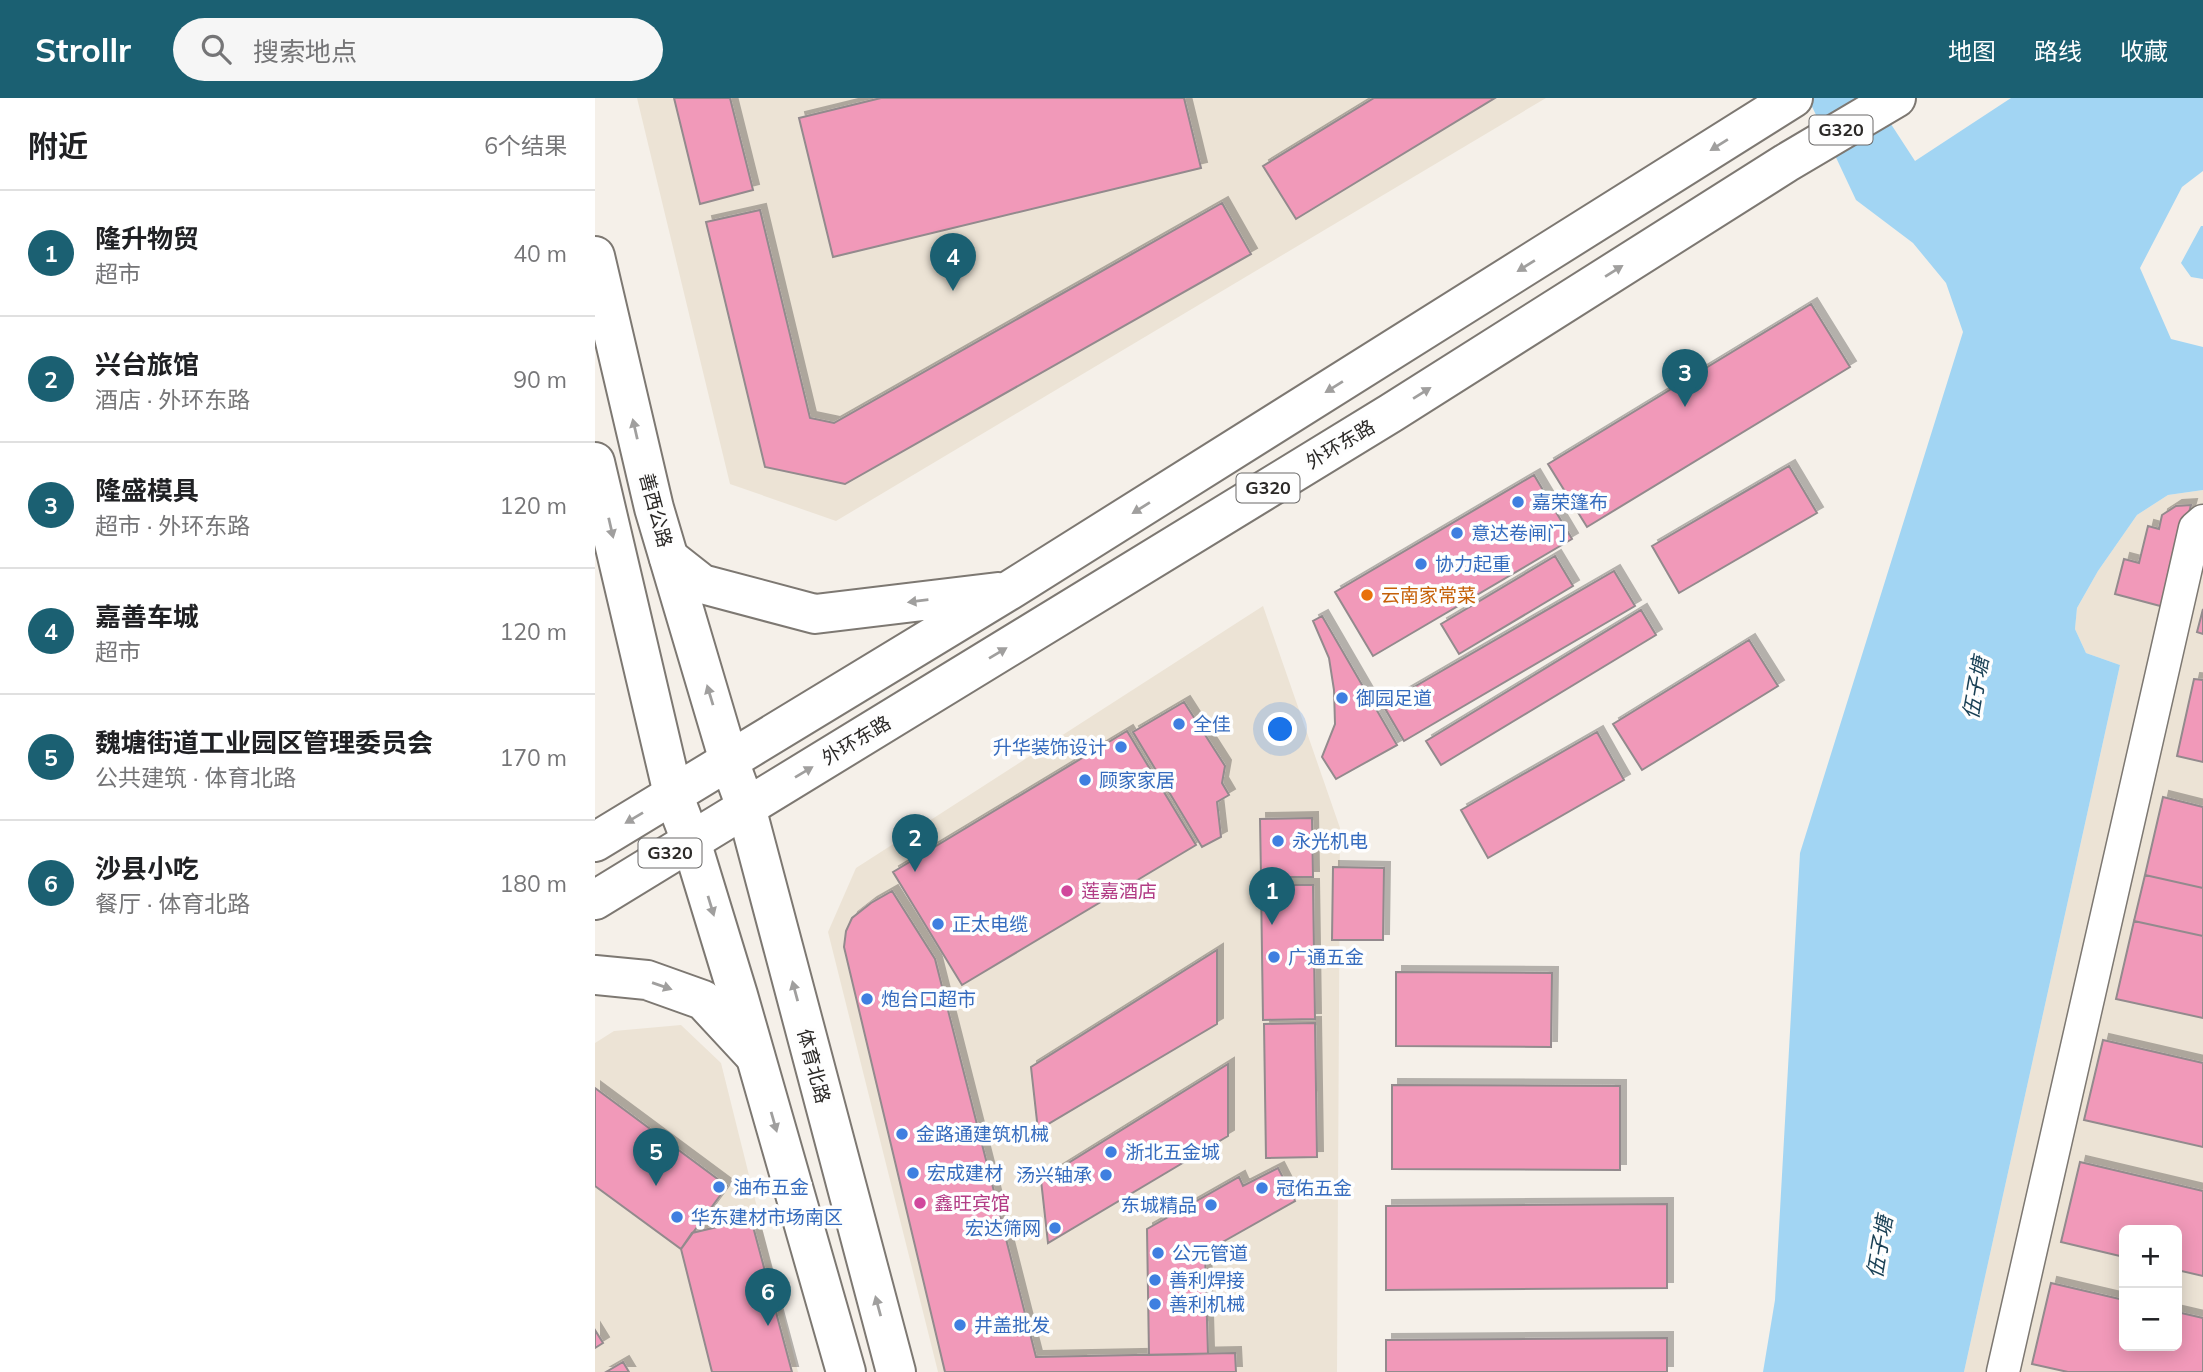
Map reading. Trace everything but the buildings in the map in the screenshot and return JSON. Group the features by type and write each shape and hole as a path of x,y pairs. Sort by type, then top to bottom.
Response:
{"main road":[{"name":"外环东路","path":"746,807 1391,413 1786,163 1896,98"},
{"path":"729,761 1010,590 1785,103"},
{"name":"善西公路","path":"595,256 654,508 729,761"},
{"path":"595,461 673,794 691,841 846,1372"},
{"path":"669,558 702,584 815,614 1010,590"},
{"name":"体育北路","path":"729,761 746,807 896,1372"},
{"name":"G320","path":"595,842 729,761"},
{"name":"G320","path":"595,900 746,807"},
{"path":"595,975 647,981 703,1000 755,1056"}],"lane":[{"path":"2003,1372 2195,527 2203,521"}],"shaded area":[{"path":"637,98 1546,98 836,521 730,484"},
{"path":"2203,490 2203,1372 1964,1372 2120,665 2086,653 2075,629 2077,608 2098,571 2137,515 2168,495"},
{"name":"浙北五金城","path":"1263,606 1340,828 1337,1372 938,1372 828,932 856,868"},
{"name":"华东建材市场南区","path":"681,1025 721,1063 798,1372 595,1372 595,1043 614,1031"}],"water":[{"name":"伍子塘","path":"1808,98 1874,98 1915,161 2011,98 2203,98 2203,171 2182,187 2140,268 2171,339 2203,347 2203,490 2168,495 2137,515 2098,571 2077,608 2075,629 2086,653 2120,665 1964,1372 1763,1372 1775,1300 1800,853 1963,332 1946,283 1913,243 1856,200"},
{"path":"2201,226 2203,279 2191,277 2181,263"}],"place":[{"name":"嘉善车城","path":"953,291"},
{"name":"隆盛模具","path":"1685,407"},
{"name":"嘉荣篷布","path":"1518,502"},
{"name":"意达卷闸门","path":"1457,533"},
{"name":"协力起重","path":"1421,564"},
{"name":"云南家常菜","path":"1367,595"},
{"name":"御园足道","path":"1342,698"},
{"name":"全佳","path":"1179,724"},
{"name":"升华装饰设计","path":"1121,747"},
{"name":"顾家家居","path":"1085,780"},
{"name":"永光机电","path":"1278,841"},
{"name":"兴台旅馆","path":"915,872"},
{"name":"莲嘉酒店","path":"1067,891"},
{"name":"正太电缆","path":"938,924"},
{"name":"隆升物贸","path":"1272,925"},
{"name":"广通五金","path":"1274,957"},
{"name":"炮台口超市","path":"867,999"},
{"name":"金路通建筑机械","path":"902,1134"},
{"name":"浙北五金城","path":"1111,1152"},
{"name":"宏成建材","path":"913,1173"},
{"name":"汤兴轴承","path":"1106,1175"},
{"name":"魏塘街道工业园区管理委员会","path":"656,1186"},
{"name":"油布五金","path":"719,1187"},
{"name":"冠佑五金","path":"1262,1188"},
{"name":"鑫旺宾馆","path":"920,1203"},
{"name":"东城精品","path":"1211,1205"},
{"name":"华东建材市场南区","path":"677,1217"},
{"name":"宏达筛网","path":"1055,1228"},
{"name":"公元管道","path":"1158,1253"},
{"name":"善利焊接","path":"1155,1280"},
{"name":"善利机械","path":"1155,1304"},
{"name":"井盖批发","path":"960,1325"},
{"name":"沙县小吃","path":"768,1326"}]}
